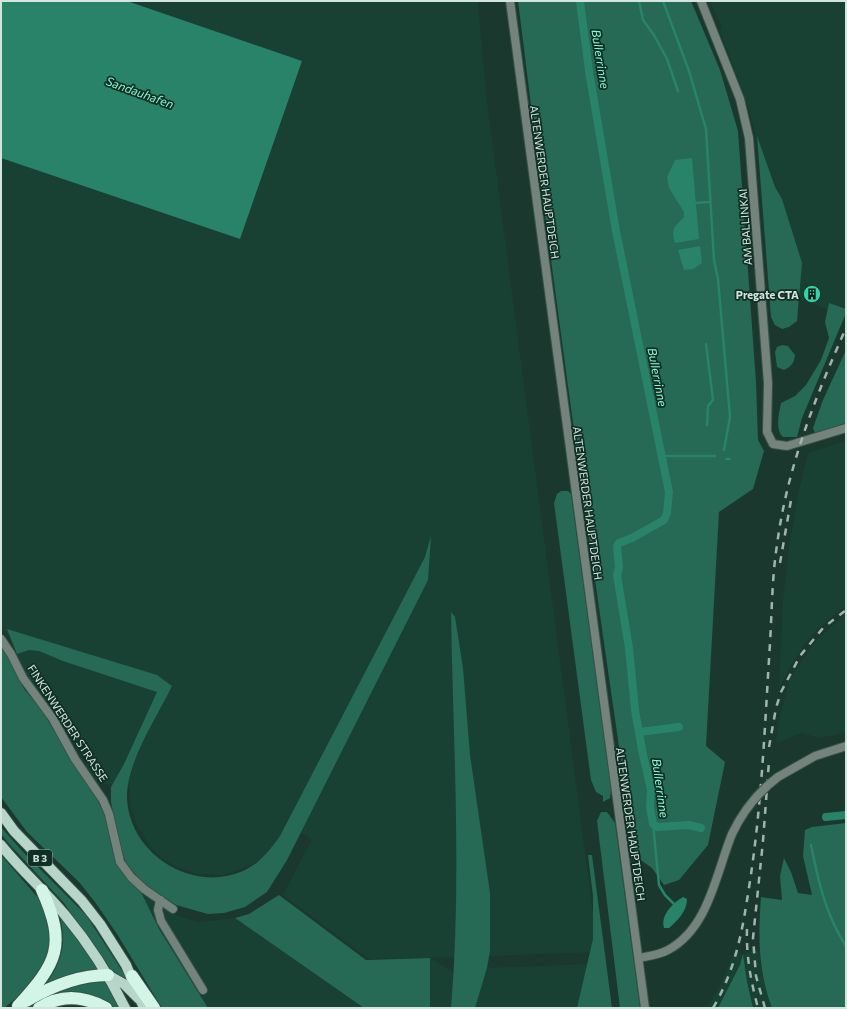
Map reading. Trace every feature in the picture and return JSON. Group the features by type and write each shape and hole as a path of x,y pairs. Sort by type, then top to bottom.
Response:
{"highway":[{"path":"16,1007 43,977 56,950 57,937 54,918 42,890"},
{"path":"16,1007 45,991 67,983 92,976 108,975"},
{"path":"132,976 154,1008"},
{"path":"39,1008 53,1001 74,997 97,1003 106,1008"}],"main road":[{"name":"B 3","path":"1,813 26,844 90,910 116,948 132,976 143,1005"},
{"name":"B 3","path":"1,845 80,933 108,975 125,1008"},
{"path":"108,975 124,984 143,1005"}],"street":[{"name":"ALTENWERDER HAUPTDEICH","path":"510,1 645,1008"},
{"name":"AM BALLINKAI","path":"701,1 734,81 749,138 768,383 767,432 773,444 787,446 846,428"},
{"name":"FINKENWERDER STRASSE","path":"1,639 11,654 23,678 53,719 75,759 103,800 120,862 131,877 173,909"},
{"path":"639,958 667,950 691,931 707,903 732,834 748,807 765,788 778,777 805,761 846,746"},
{"path":"160,900 158,910 161,921 203,990"}],"shaded area":[{"path":"127,1 478,1 486,94 598,952 431,958 454,973 451,1008 430,1008 430,958 369,959 283,895 312,839 288,826 276,845 263,858 251,865 223,875 199,874 176,867 163,859 149,845 137,825 130,804 130,787 99,783 86,766 85,760 74,744 63,722 24,671 8,635 1,629 1,158 240,239 302,61"},
{"path":"518,1 691,1 720,70 738,131 756,382 758,440 764,451 753,489 719,512 706,746 725,762 708,845 679,880 664,885 652,868 635,856 574,429"},
{"path":"710,1 846,1 846,315 797,299 770,296 757,144 754,128 747,103 720,31 722,27"},
{"path":"757,136 775,187 782,199 802,263 797,321 789,327 782,329 775,325 771,317"},
{"path":"829,303 846,309 846,313 802,418 797,437 783,437 778,426 781,403 795,396 806,385 821,360 829,338 825,322"},
{"path":"782,345 788,346 795,355 792,364 789,368 784,370 777,367 775,352 777,347"},
{"path":"846,350 846,423 815,433 813,428 823,400"},
{"path":"846,441 846,606 818,628 803,646 789,668 779,689 783,600 789,547 799,490 808,453"},
{"path":"561,491 568,491 571,494 611,790 610,798 603,802 603,796 596,792 591,780 554,503 557,494"},
{"path":"431,536 428,580 287,860 267,892 245,907 224,913 208,914 176,905 143,883 126,863 120,846 111,802 111,787 124,764 157,692 63,661 39,651 29,650 17,654 7,629 157,675 172,686 144,739 132,767 127,794 130,815 137,834 150,850 165,863 183,872 203,877 223,877 243,871 254,865 280,836 425,557"},
{"path":"451,612 455,617 463,668 470,755 490,893 490,951 487,968 475,1008 451,1008 456,909 456,810"},
{"path":"846,613 846,732 820,738 801,733 777,743 776,739 780,716 790,679 814,643"},
{"path":"1,647 7,655 24,689 40,708 97,799 105,816 116,861 142,894 159,929 208,1008 162,1008 117,934 95,902 79,882 27,832 1,797"},
{"path":"601,812 607,812 615,823 640,1008 620,1008 597,821"},
{"path":"846,823 846,1008 772,1008 764,981 760,953 759,926 761,897 782,900 780,876 784,858 791,872 798,893 812,895 803,856 805,830 812,827"},
{"path":"1,827 24,853 86,915 128,980 111,972 64,903 9,844 1,834"},
{"path":"1,855 46,907 52,950 31,986 4,1008 1,1008"},
{"path":"588,855 592,855 612,1008 577,1008 593,939 593,896"},
{"path":"142,894 176,915 190,920 200,922 235,918 364,1008 208,1008 159,929"},
{"path":"279,895 366,960 430,958 430,1008 364,1008 235,918 249,914"},
{"path":"59,912 100,970 44,987 55,969 62,952 63,934"},
{"path":"759,949 761,972 772,1008 753,1008 743,956 718,1008 707,1008 721,984 734,952 743,954"},
{"path":"743,954 753,1008 718,1008 740,965"},
{"path":"589,964 577,1008 475,1008 487,968"},
{"path":"101,981 108,982 121,1008 110,1006 89,995 78,992 54,995 28,1008 23,1008 42,998 61,991"}],"water":[{"name":"Sandauhafen","path":"1,1 127,1 302,61 240,239 1,158"},
{"path":"692,158 699,239 675,243 673,231 684,217 684,212 669,188 667,177 675,160"},
{"path":"700,246 702,263 693,269 684,270 678,250"},
{"path":"683,897 687,899 684,911 669,928 664,928 663,923 668,910"}],"waterway":[{"name":"Bullerrinne","path":"580,1 589,71 616,231 669,492 667,513 664,520 632,538 619,543 617,546 619,568 617,575 629,648 635,710 651,789 650,807 653,824 657,827 689,825 701,828"},
{"path":"639,1 643,20 654,35 667,59 678,91"},
{"path":"663,1 689,71 706,129 714,260 718,279 730,417 724,450"},
{"path":"695,203 710,202"},
{"path":"706,344 713,400 708,406 707,425"},
{"path":"661,456 715,456"},
{"name":"Bullerrinne","path":"640,732 679,727"},
{"path":"826,817 846,815"},
{"path":"653,824 659,885 665,895 674,904"},
{"path":"811,845 828,910 846,946"}],"railway":[{"path":"713,1008 728,977 738,946 742,931 750,881 763,762 774,569 782,516 795,461 813,407 846,328"},
{"path":"780,563 791,500"},
{"path":"769,747 776,708 781,692 800,656 823,628 846,610"},
{"path":"765,1008 756,976 753,938 763,841 769,761"},
{"path":"747,929 747,949 753,988 758,1008"}],"place":[{"name":"Pregate CTA","path":"812,294"}]}
